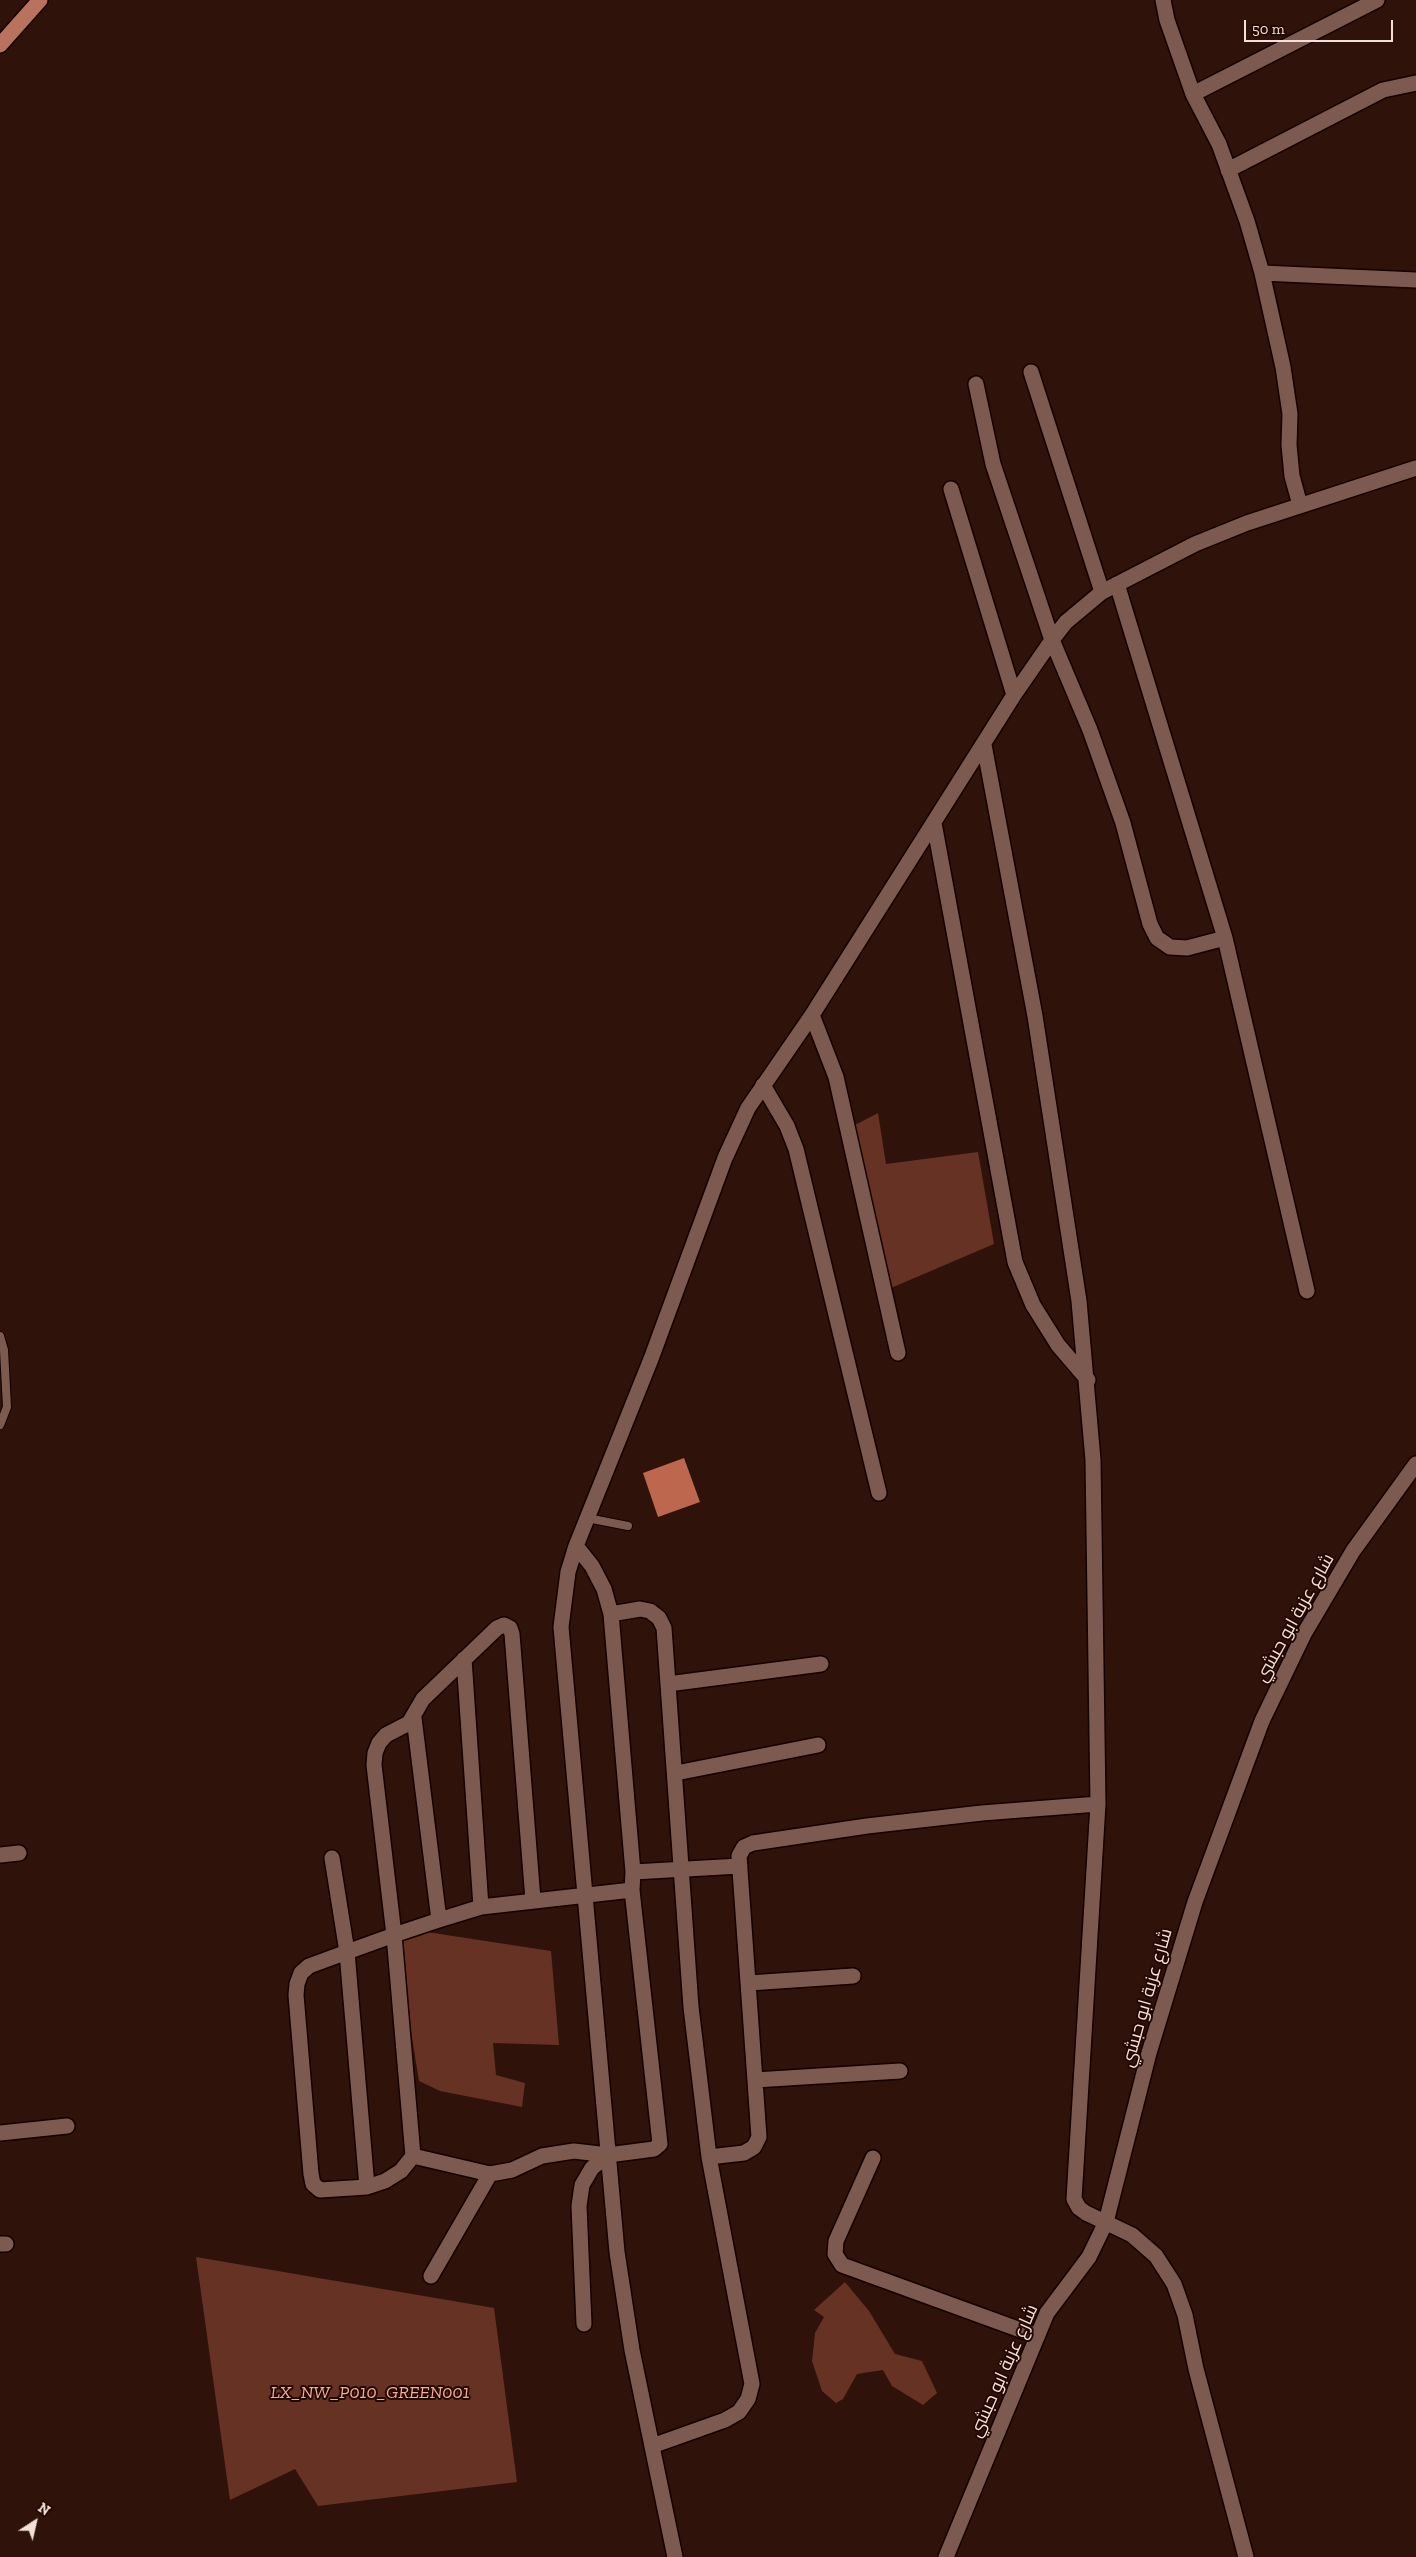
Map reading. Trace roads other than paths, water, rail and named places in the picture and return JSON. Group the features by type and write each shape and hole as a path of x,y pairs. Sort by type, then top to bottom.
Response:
{"main road":[{"path":"0,44 40,0"}],"street":[{"path":"1163,0 1167,20 1193,94 1219,144 1262,273 1283,367 1290,414 1289,445 1292,476 1300,506"},
{"path":"1193,94 1378,0"},
{"path":"1228,170 1383,90 1416,83"},
{"path":"1262,273 1416,280"},
{"path":"1031,372 1102,592"},
{"path":"976,384 993,464 1052,640 1107,777 1123,824 1150,924 1157,938 1170,947 1187,948 1225,938"},
{"path":"675,2557 632,2350 617,2252 561,1627 568,1572 576,1546 651,1359 736,1133 763,1085 812,1015 984,745 1014,694 1052,640 1072,616 1102,592 1195,544 1300,506 1416,468"},
{"path":"951,489 1014,694"},
{"path":"1117,584 1225,938 1307,1291"},
{"path":"984,745 1035,1016 1079,1301 1088,1380 1095,1540 1098,1804 1073,2190 1074,2199 1079,2208 1132,2235 1156,2256 1174,2284 1185,2315 1196,2369 1246,2557"},
{"path":"934,823 1015,1262 1033,1305 1053,1337 1088,1380"},
{"path":"812,1015 836,1078 898,1353"},
{"path":"763,1085 787,1126 796,1149 879,1493"},
{"name":"شارع عزبة ابو حبشي","path":"946,2557 1047,2313 1061,2292 1090,2257 1106,2222 1149,2053 1195,1902 1262,1720 1304,1634 1353,1551 1416,1464"},
{"path":"413,2156 490,2174 501,2173 550,2155 574,2151 608,2154 654,2149 660,2144 632,1890 634,1872 611,1614 600,1582 592,1566 576,1546"},
{"path":"611,1614 640,1609 650,1611 659,1618 664,1628 676,1773 691,2006 709,2157 752,2384 748,2399 738,2412 725,2420 652,2446"},
{"path":"533,1900 510,1628 504,1625 497,1628 424,1699 414,1718 386,1735 379,1743 375,1753 374,1765 394,1935 413,2156 401,2170 385,2181 367,2187 320,2190 313,2184 310,2164 296,1984 301,1974 309,1966 394,1935 481,1907 632,1890"},
{"path":"464,1659 481,1907"},
{"path":"668,1684 821,1664"},
{"path":"414,1718 439,1920"},
{"path":"676,1773 818,1745"},
{"path":"709,2157 744,2153 754,2147 759,2137 739,1856 744,1847 753,1843 886,1823 1098,1804"},
{"path":"0,1856 20,1853"},
{"path":"332,1858 347,1952 367,2187"},
{"path":"634,1872 740,1866"},
{"path":"749,1983 854,1976"},
{"path":"756,2080 900,2071"},
{"path":"0,2133 67,2126"},
{"path":"584,2324 579,2206 582,2185 592,2168 608,2154"},
{"path":"873,2158 836,2241 835,2254 842,2265 1037,2336"},
{"path":"431,2276 490,2174"}],"lane":[{"path":"0,1336 4,1350 7,1407 0,1426"},
{"path":"587,1518 628,1526"}],"park label":[{"name":"LX_NW_P010_GREEN001","path":"370,2393"}]}
